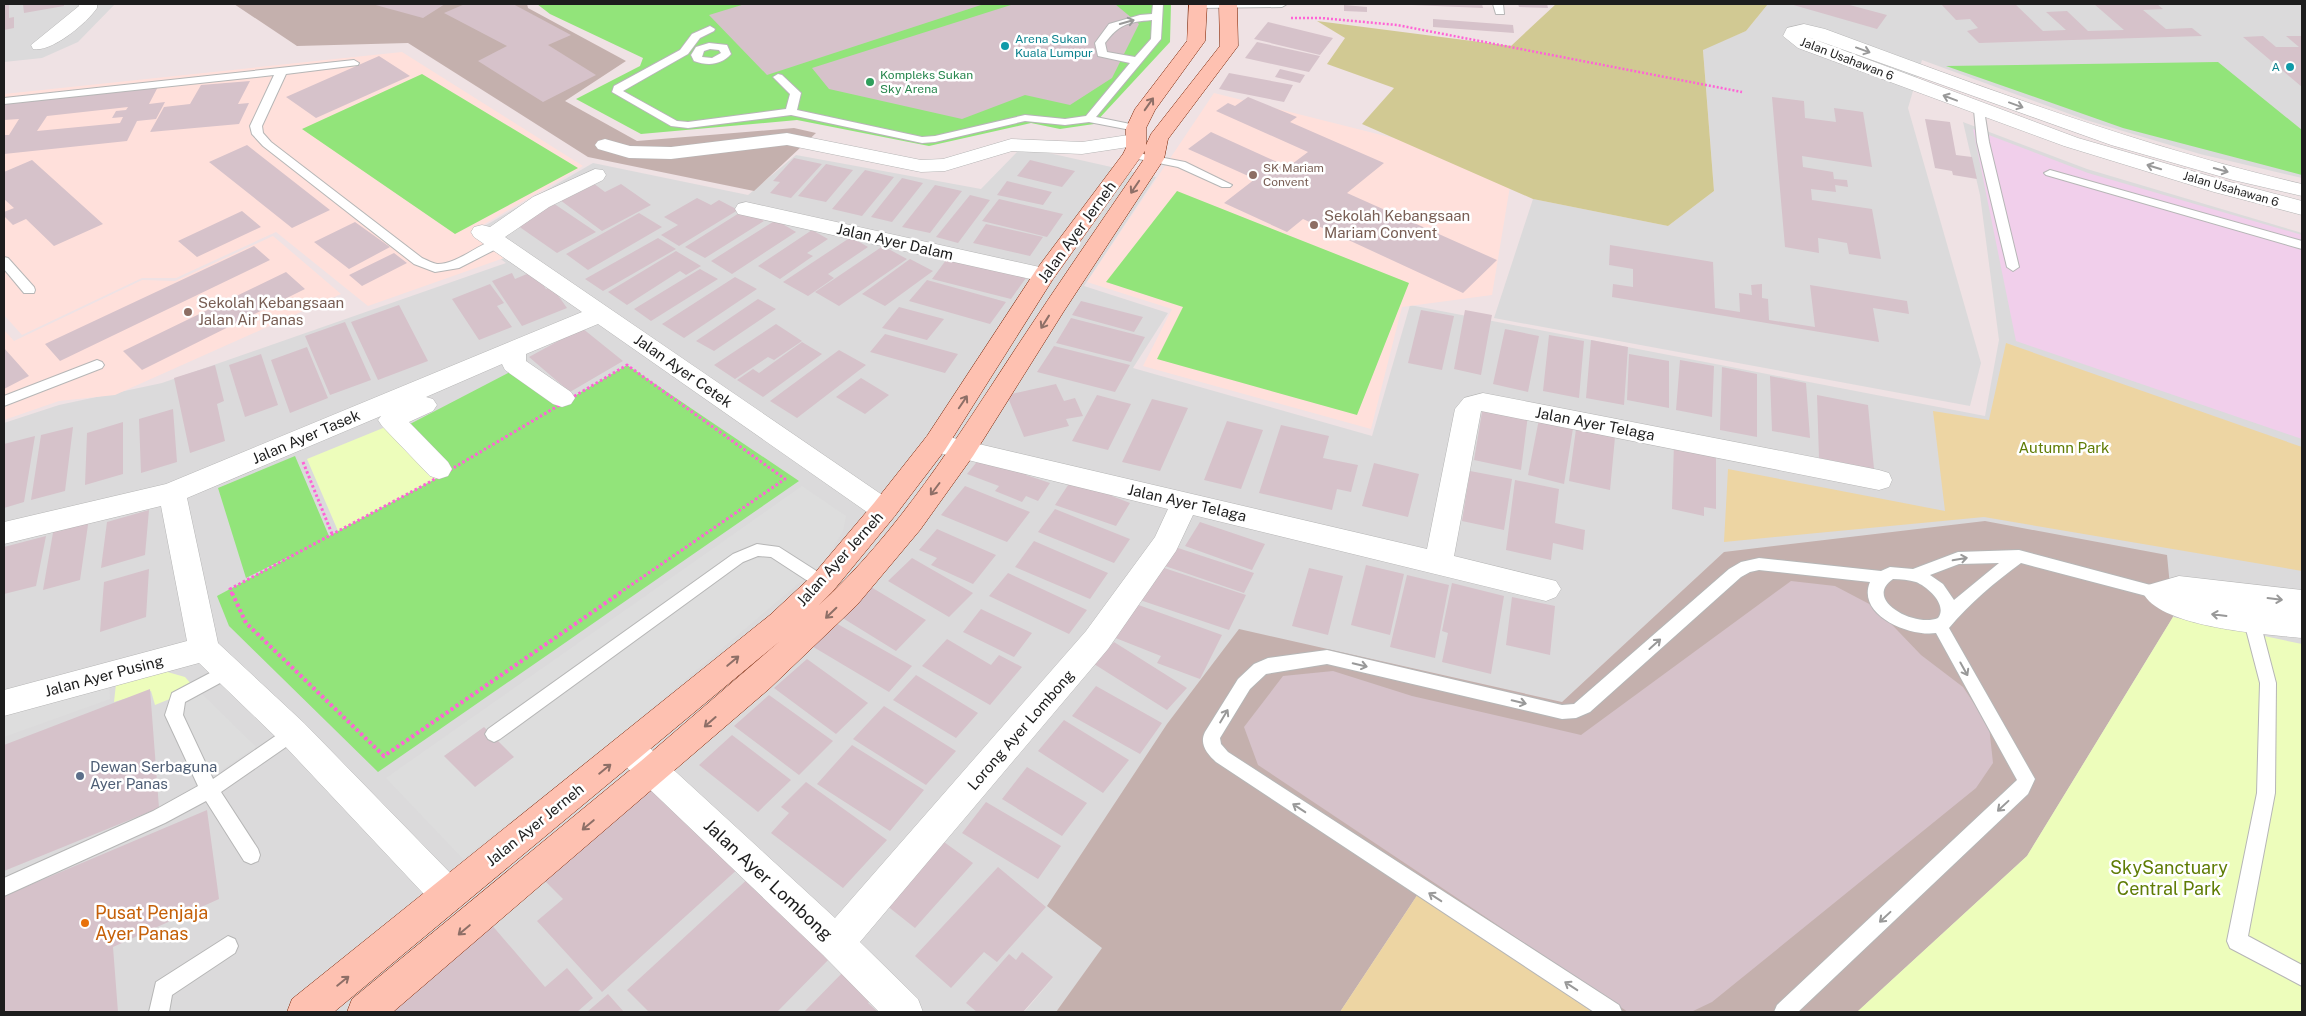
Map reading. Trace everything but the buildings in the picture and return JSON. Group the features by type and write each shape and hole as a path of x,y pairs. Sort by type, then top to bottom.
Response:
{"main road":[{"name":"Jalan Ayer Jerneh","path":"305,1012 448,895 758,680 847,597 910,523 964,450 1054,307 1140,146 1145,109 1196,41 1198,4"},
{"name":"Jalan Ayer Jerneh","path":"365,1012 641,760 737,657 780,624 823,583 884,510 936,443 1044,276 1140,146 1158,138 1228,46 1228,5"}],"street":[{"path":"40,45 62,32 88,8 88,4"},
{"name":"Jalan Usahawan 6","path":"2302,190 2263,182 2107,138 1818,33 1804,30 1794,32 1792,36 1805,44 1979,110 2099,150 2222,187 2302,208"},
{"path":"605,145 629,152 670,153 787,139 929,166 945,165 1011,145 1082,148 1140,146"},
{"path":"490,238 541,202 595,174"},
{"name":"Jalan Ayer Dalam","path":"746,209 1044,276"},
{"name":"Jalan Ayer Cetek","path":"490,238 884,510"},
{"name":"Jalan Ayer Tasek","path":"4,533 172,493 514,357 599,314"},
{"path":"439,469 391,420 514,357 562,398"},
{"name":"Jalan Ayer Telaga","path":"1438,563 1468,409 1473,404 1483,402 1879,480"},
{"name":"Jalan Ayer Telaga","path":"936,443 1546,589"},
{"path":"172,493 204,649 293,733 448,895"},
{"name":"Lorong Ayer Lombong","path":"836,943 1098,640 1166,543 1185,502"},
{"path":"2158,593 2191,612 2302,602"},
{"path":"2248,607 2302,626"},
{"name":"Jalan Ayer Pusing","path":"4,703 204,649"},
{"name":"Jalan Ayer Lombong","path":"641,760 836,943 905,1012"}],"lane":[{"path":"1089,120 1156,39 1158,4"},
{"path":"1198,4 1282,4"},
{"path":"1138,62 1102,54 1100,43 1113,26 1140,18 1158,18"},
{"path":"710,29 696,36 684,52 618,88 617,92 675,124 791,112 922,140 935,139 1025,118 1065,122 1089,120 1140,146 1226,185"},
{"path":"684,52 697,52"},
{"path":"4,101 354,63"},
{"path":"281,72 256,126 258,134 268,144 418,261 435,268 459,264 490,238"},
{"path":"778,76 796,93 791,112"},
{"path":"1979,110 1983,142 2013,266"},
{"path":"2050,174 2302,245"},
{"path":"4,261 30,290"},
{"path":"4,400 97,365"},
{"path":"494,734 738,558 757,550 774,551 823,583"},
{"path":"1914,575 1958,558 2018,556 2158,593"},
{"path":"1882,577 1876,584 1874,592 1877,601 1884,610 1894,619 1913,627 1931,629 1945,620 1987,580 2018,556"},
{"path":"1612,1012 1222,758 1213,748 1211,737 1244,684 1260,669 1268,665 1327,657 1562,712 1576,711 1584,707 1735,573 1747,566 1759,564 1882,577 1896,573 1914,575 1926,580 1944,596 1949,605 1945,620 2026,780 2022,788 1784,1012"},
{"path":"2248,607 2268,683 2266,793 2237,941 2302,976"},
{"path":"227,671 178,698 174,715 209,790 251,855"},
{"path":"4,887 159,818 225,781 293,733"},
{"path":"159,1012 164,989 228,946"}],"path":[{"path":"1284,18 1321,18 1397,25 1742,92"},
{"path":"627,365 785,479 384,756 246,623 230,589 332,534 428,483 627,365"},
{"path":"301,456 332,534"}],"shaded area":[{"path":"4,4 115,4 78,42 42,58 4,62"},
{"path":"234,4 527,4 528,8 626,61 565,101 637,141 794,128 816,133 754,191 588,157 408,43 297,46"},
{"path":"1556,4 1768,4 1746,31 1703,50 1714,191 1668,226 1533,199 1362,124 1394,88 1327,64 1345,38 1317,21 1511,46"},
{"path":"1768,4 2302,4 2302,178 2200,154 2086,120 1922,60 1908,108 1981,363 1970,406 1494,318 1533,199 1668,226 1714,191 1703,49 1746,31"},
{"path":"402,52 583,166 471,232 504,258 368,306 276,232 176,278 142,278 22,335 4,315 4,94"},
{"name":"Sekolah Kebangsaan Mariam Convent","path":"1214,93 1513,168 1492,295 1402,307 1371,429 1143,366 1172,309 1087,282"},
{"path":"1963,122 2087,169 2302,233 2302,1012 1024,1012 1056,975 1023,1012 4,1012 4,423 59,405 162,383 506,263 469,235 593,163 748,195 796,155 981,189 1022,147 1156,177 1084,286 1168,313 1133,368 1372,436 1410,305 1985,416 1999,340 1980,195"},
{"path":"1973,129 2088,173 2302,235 2302,439 2016,341"},
{"name":"Sekolah Kebangsaan Jalan Air Panas","path":"273,236 341,294 115,395 59,401 4,420 4,330 14,341 142,280 175,281"},
{"path":"802,486 846,516 843,531 825,561 618,737 463,859 386,778"},
{"path":"1985,521 2167,555 2173,617 2027,856 1857,1012 1592,1012 1418,894 1340,1012 1056,1012 1102,948 1047,906 1167,724 1239,629 1562,702 1724,552"},
{"path":"109,686 110,699 4,737 4,716"},
{"path":"201,693 256,747 211,777 183,716 184,701"}],"green space":[{"name":"Kompleks Sukan Sky Arena","path":"537,4 1171,4 1170,42 1094,124 1060,129 1031,123 929,146 797,120 641,134 576,99 640,66 643,58 550,14"},
{"path":"2218,62 2302,130 2302,175 2123,128 1946,66"},
{"path":"422,74 578,168 455,234 302,129"},
{"path":"1177,191 1409,283 1357,415 1157,359 1183,307 1106,282"},
{"name":"Autumn Park","path":"2006,343 2302,447 2302,571 1984,517 1724,542 1728,469 1945,511 1933,411 1989,420"},
{"path":"627,365 799,481 378,772 229,626 217,596 297,553 246,578 218,488 295,456 329,536 441,476 410,424 514,370 561,404"},
{"path":"388,426 438,477 338,531 307,459"},
{"name":"SkySanctuary Central Park","path":"2173,617 2302,644 2302,1012 1857,1012 2027,856"},
{"path":"164,671 185,677 193,686 177,696 155,705 151,691 114,702 116,684"},
{"path":"1418,894 1592,1012 1340,1012"}],"place":[{"name":"Arena Sukan Kuala Lumpur","path":"1005,46"},
{"name":"A","path":"2290,67"},
{"name":"Kompleks Sukan Sky Arena","path":"870,82"},
{"name":"SK Mariam Convent","path":"1253,175"},
{"name":"Sekolah Kebangsaan Mariam Convent","path":"1314,225"},
{"name":"Sekolah Kebangsaan Jalan Air Panas","path":"188,312"},
{"name":"Dewan Serbaguna Ayer Panas","path":"80,776"},
{"name":"Pusat Penjaja Ayer Panas","path":"85,923"}]}
